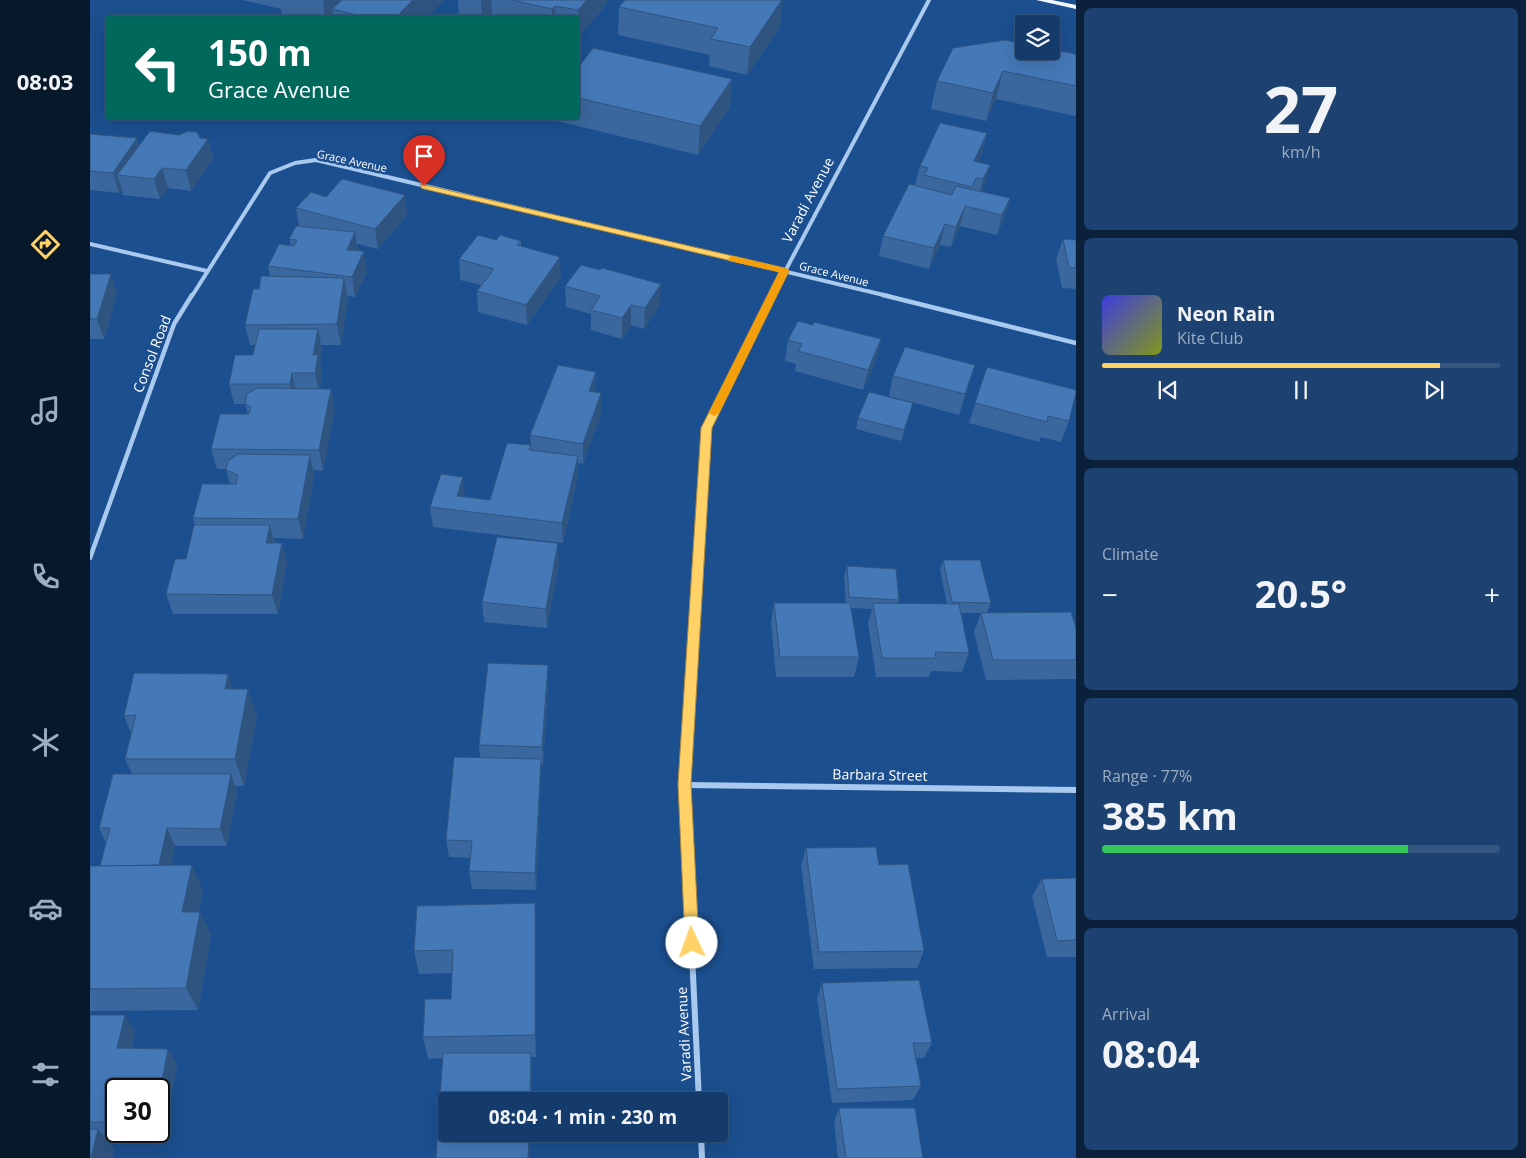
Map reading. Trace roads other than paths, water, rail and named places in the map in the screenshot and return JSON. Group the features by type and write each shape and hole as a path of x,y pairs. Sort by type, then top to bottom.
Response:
{"main road":[{"path":"1040,0 1076,7"}],"street":[{"name":"Varadi Avenue","path":"699,1092 684,784 707,428 785,271 929,0"},
{"name":"Grace Avenue","path":"295,163 316,160 785,271 1076,343"},
{"name":"Consol Road","path":"90,558 174,324 270,173 295,163"},
{"path":"90,244 207,271"},
{"name":"Barbara Street","path":"684,784 1076,790"},
{"path":"701,1142 702,1158"}]}
